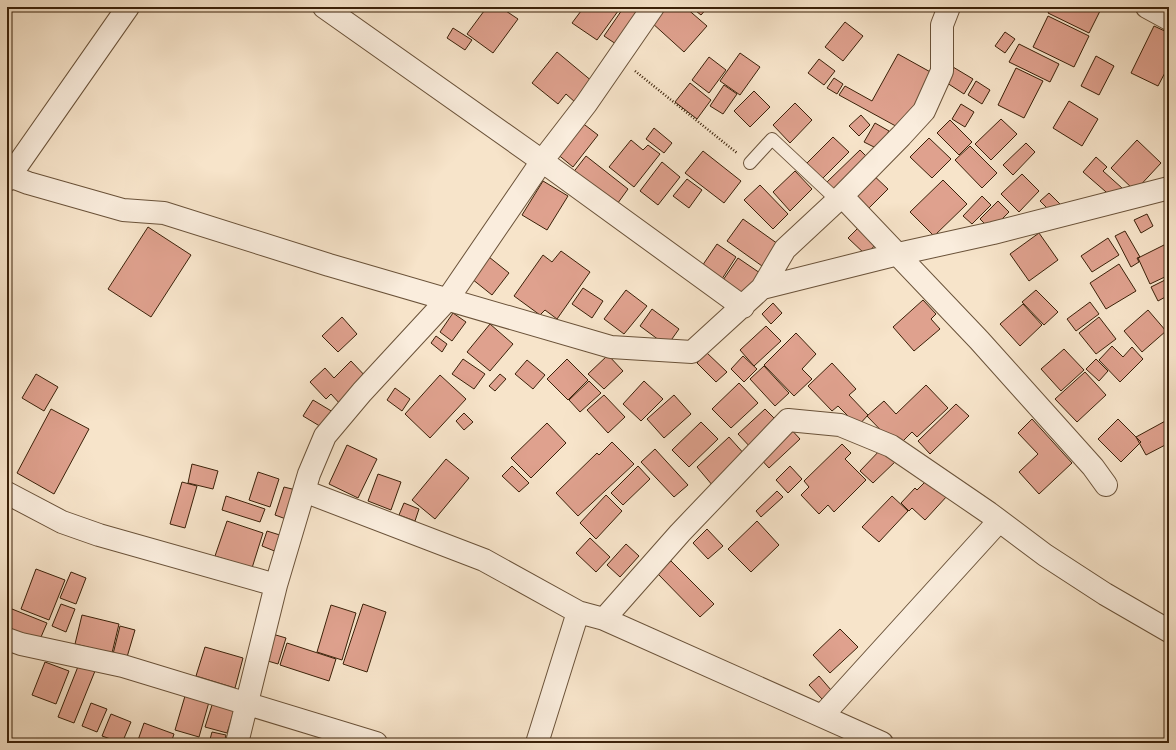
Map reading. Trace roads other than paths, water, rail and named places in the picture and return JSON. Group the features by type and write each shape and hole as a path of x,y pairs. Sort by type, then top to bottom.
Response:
{"street":[{"path":"128,7 8,177 123,210 164,213 328,265 611,347 692,352 743,307 762,288 786,249 840,198 924,111 942,71 942,25 949,7"},
{"path":"324,7 542,161 743,307"},
{"path":"237,743 276,585 309,474 325,436 362,392 447,300 542,161 586,104 654,7"},
{"path":"1147,7 1169,19"},
{"path":"762,288 898,254 993,233 1169,188"},
{"path":"840,198 898,254 984,346 1093,467 1106,485"},
{"path":"604,619 680,533 788,420 840,425 891,446 1046,555 1105,594 1169,631"},
{"path":"304,491 484,560 578,612 604,619 882,743"},
{"path":"7,493 62,522 99,535 276,585"},
{"path":"822,716 999,521"},
{"path":"537,743 578,612"},
{"path":"7,638 21,644 123,666 247,705 376,743"}],"lane":[{"path":"750,163 772,139 840,198"}]}
